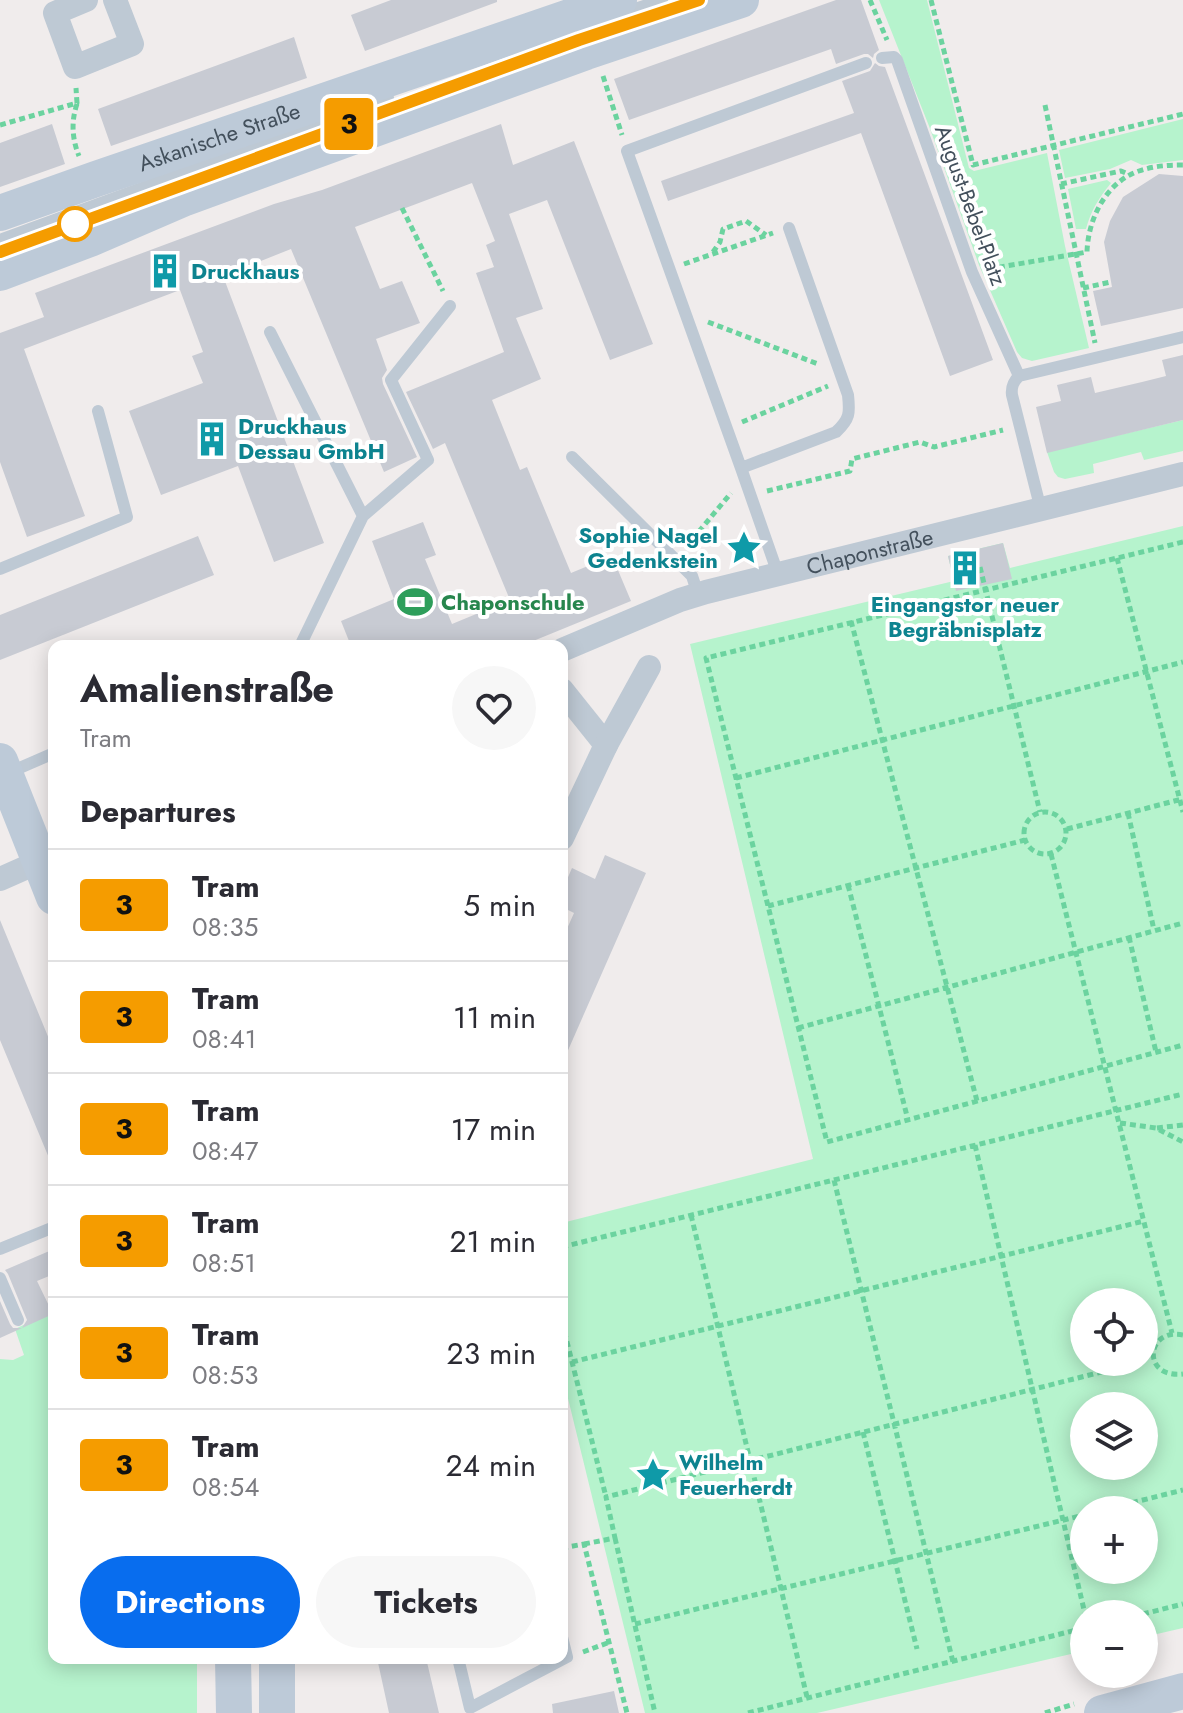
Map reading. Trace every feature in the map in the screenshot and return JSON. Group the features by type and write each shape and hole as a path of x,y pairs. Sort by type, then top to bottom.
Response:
{"main road":[{"name":"Askanische Straße","path":"0,273 229,182 600,47 741,0"},
{"name":"Askanische Straße","path":"0,213 126,168 616,15"},
{"path":"3,768 47,858"},
{"path":"233,1664 234,1713"},
{"path":"277,1664 277,1713"},
{"path":"1102,1713 1183,1691"}],"street":[{"path":"86,0 55,13 75,67 132,44 115,0"},
{"name":"Chaponstraße","path":"568,648 698,594 1183,474"},
{"path":"568,825 606,745 649,667"},
{"path":"568,698 606,745"},
{"path":"0,879 47,858"}],"lane":[{"path":"616,15 666,5"},
{"path":"616,15 666,5"},
{"name":"August-Bebel-Platz","path":"882,58 894,57 897,60 972,272 1019,376 1011,389 1041,510"},
{"path":"778,574 627,151 866,63"},
{"path":"0,240 396,101 0,252"},
{"path":"743,472 836,432 845,424 850,411 848,395 789,228"},
{"path":"303,640 363,516 428,460 391,380 450,306"},
{"path":"270,332 363,516"},
{"path":"1019,376 1183,337"},
{"path":"0,569 127,517 98,411"},
{"path":"572,457 692,576 698,594"},
{"path":"3,768 48,755"},
{"path":"0,1249 48,1229"},
{"path":"0,1278 18,1320"},
{"path":"459,1664 470,1708 554,1664"}],"path":[{"path":"870,0 885,37"},
{"path":"931,0 973,165 1183,114"},
{"path":"75,67 77,103 73,115 73,143 80,158"},
{"path":"601,70 627,151"},
{"path":"0,125 77,103"},
{"path":"1045,105 1098,357"},
{"path":"972,272 1087,252 1094,216 1109,193 1129,175 1152,167 1183,165"},
{"path":"1061,184 1121,171 1129,175"},
{"path":"402,208 450,306"},
{"path":"711,254 720,242 723,229 746,221 767,236"},
{"path":"670,269 789,228"},
{"path":"1083,288 1111,282"},
{"path":"686,314 818,363 823,369"},
{"path":"726,429 829,386 826,377"},
{"path":"751,495 850,471 852,459 920,442 934,447 1020,426"},
{"path":"675,560 743,472"},
{"path":"1183,542 706,658 827,1142 1183,1045"},
{"path":"1117,558 1183,812"},
{"path":"980,567 1040,812"},
{"path":"851,621 977,1101"},
{"path":"736,778 1183,662"},
{"path":"1067,829 1181,799"},
{"path":"1040,812 1052,813 1062,819 1067,829 1066,840 1060,849 1051,854 1040,854 1030,849 1025,840 1024,828 1030,818 1040,812"},
{"path":"1128,813 1154,930"},
{"path":"768,906 1025,840"},
{"path":"1051,854 1172,1333"},
{"path":"848,885 908,1120"},
{"path":"798,1028 1183,923"},
{"path":"1129,937 1156,1052"},
{"path":"568,1246 1183,1094"},
{"path":"1119,1123 1156,1128 1183,1125"},
{"path":"1156,1128 1183,1142"},
{"path":"975,1145 1082,1600"},
{"path":"834,1180 953,1662"},
{"path":"691,1215 807,1697"},
{"path":"572,1362 1144,1221"},
{"path":"1158,1342 1172,1333 1183,1335"},
{"path":"568,1346 655,1713"},
{"path":"1158,1368 1171,1375 1183,1374"},
{"path":"606,1497 1085,1376"},
{"path":"863,1432 917,1649"},
{"path":"1158,1496 1183,1490"},
{"path":"635,1624 1070,1518"},
{"path":"568,1547 615,1538"},
{"path":"584,1544 627,1713"},
{"path":"1158,1610 1183,1604"},
{"path":"748,1713 1070,1632"},
{"path":"568,1657 610,1642"}],"green space":[{"path":"879,0 927,0 969,168 974,171 1047,153 1089,348 1032,361 1022,358 1017,352 979,265"},
{"path":"1183,119 1183,160 1142,165 1131,160 1110,169 1065,178 1059,150"},
{"path":"1107,180 1111,183 1096,204 1086,229 1076,229 1068,189"},
{"path":"1183,420 1183,451 1144,460 1141,452 1093,464 1094,473 1065,479 1058,477 1047,452"},
{"path":"1183,526 1183,1628 1158,1634 1158,1600 1070,1600 1070,1654 817,1713 645,1713 568,1399 568,1221 813,1159 690,644 954,581 948,556 1003,543 1010,568"},
{"path":"48,1314 48,1664 197,1664 197,1713 0,1713 0,1359 13,1360 24,1355 15,1329"}],"building":[{"path":"391,0 497,2 365,51 351,15"},
{"path":"836,0 861,0 879,50 873,58 864,54 836,64 831,49 629,120 614,79"},
{"path":"294,37 307,78 111,146 98,109"},
{"path":"875,63 885,67 993,360 950,376 861,133 668,201 661,181 854,113 842,81 870,71"},
{"path":"52,124 65,164 0,187 0,143"},
{"path":"501,124 513,165 574,141 653,344 610,360 547,200 509,214 543,309 516,318 541,379 492,400 520,470 527,467 571,573 612,556 631,601 536,640 349,640 341,621 394,599 372,541 423,522 436,555 425,559 452,624 510,600 445,443 433,449 406,392 504,352 476,273 494,267 486,245 495,241 472,183 355,227 380,289 402,281 420,323 376,339 387,370 382,378 383,384 417,457 384,472 291,249 223,276 324,543 274,562 238,466 161,495 129,411 203,383 192,356 203,352 180,290 24,349 85,516 27,537 0,462 0,333 44,317 35,293 274,204 322,190"},
{"path":"1159,174 1183,176 1183,308 1101,326 1093,291 1112,287 1104,242 1110,221 1123,197"},
{"path":"1183,355 1183,420 1047,453 1036,407 1061,401 1057,385 1091,377 1095,393 1142,382 1166,376 1162,360"},
{"path":"198,536 214,575 0,660 0,615"},
{"name":"Eingangstor neuer Begräbnisplatz","path":"1003,543 1012,579 956,591 948,556"},
{"path":"605,855 646,873 568,1050 568,926 574,913 568,910 568,877 572,868 595,879"},
{"path":"0,920 48,1036 48,1156 0,1040"},
{"path":"48,1252 48,1276 37,1281 48,1304 48,1316 0,1338 0,1301 13,1328 22,1328 27,1320 5,1270"},
{"path":"378,1664 427,1664 439,1713 389,1713"},
{"path":"614,1691 619,1713 553,1713 552,1704"}],"tram line":[{"name":"3","path":"0,252 579,40 699,0"}],"place":[{"name":"Druckhaus","path":"165,271"},
{"name":"Druckhaus Dessau GmbH","path":"212,439"},
{"name":"Sophie Nagel Gedenkstein","path":"744,548"},
{"name":"Eingangstor neuer Begräbnisplatz","path":"965,568"},
{"name":"Chaponschule","path":"415,602"},
{"name":"Wilhelm Feuerherdt","path":"653,1475"}]}
